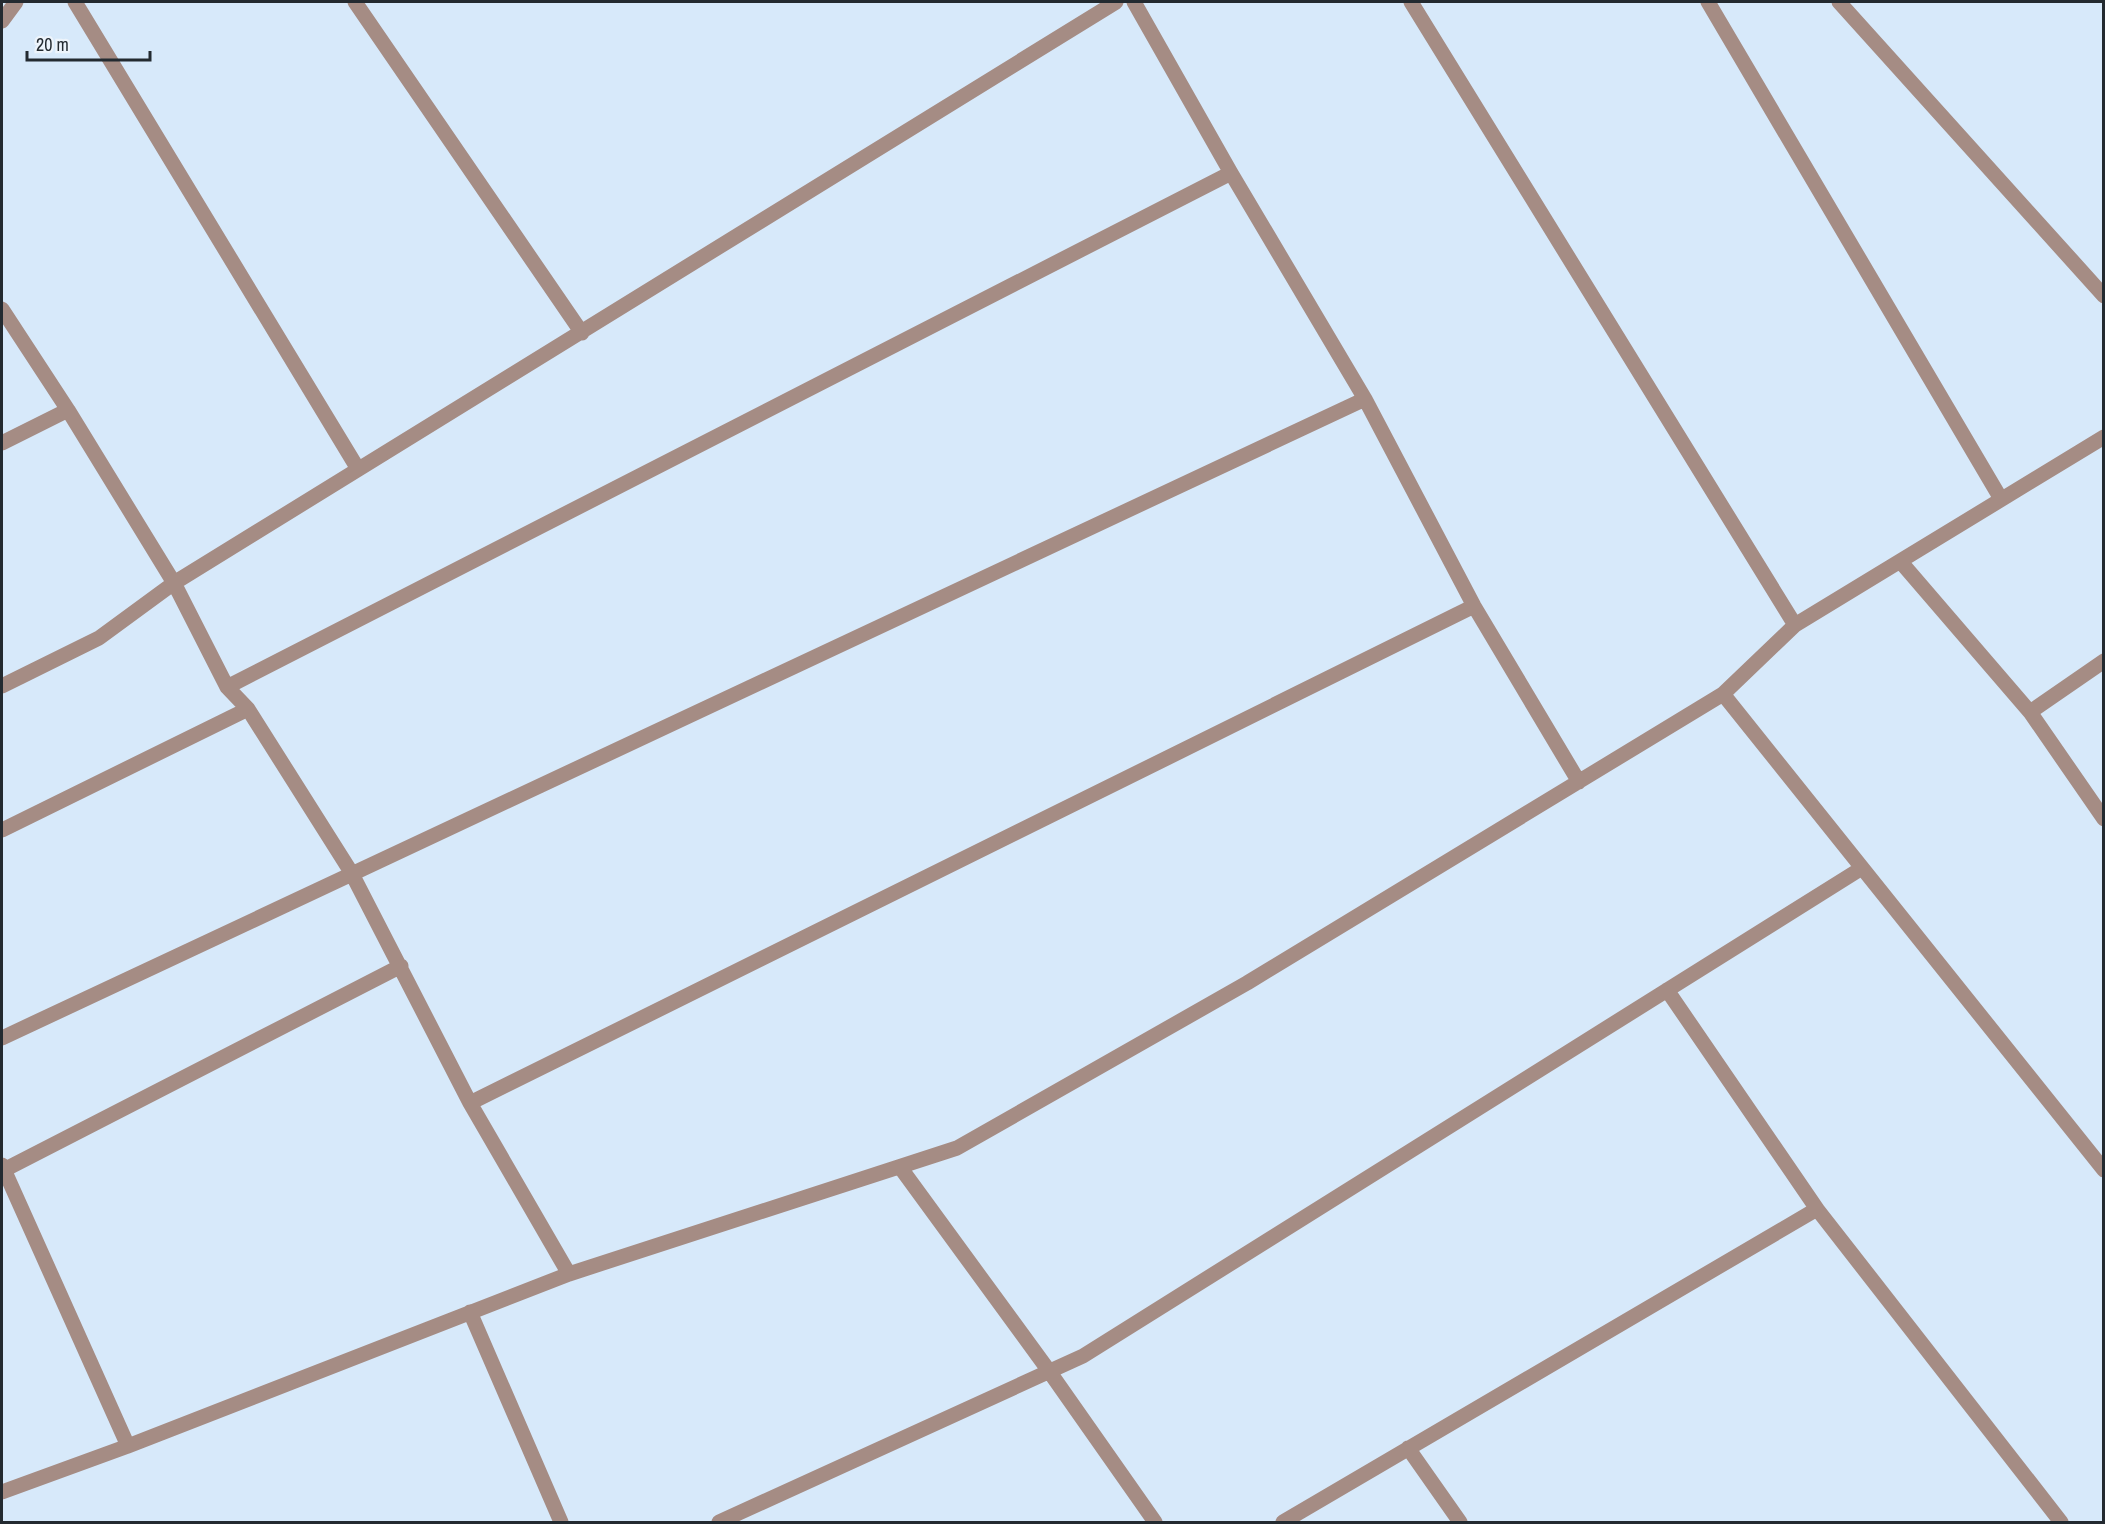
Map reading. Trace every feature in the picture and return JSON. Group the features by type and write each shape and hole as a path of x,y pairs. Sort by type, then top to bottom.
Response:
{"street":[{"path":"2,21 16,2"},
{"path":"75,2 358,469"},
{"path":"356,2 582,333"},
{"path":"2,686 99,638 174,583 1116,2"},
{"path":"1134,2 1231,173 1365,399 1474,606 1579,782"},
{"path":"1411,2 1795,625"},
{"path":"1708,2 2001,499"},
{"path":"1839,2 2103,296"},
{"path":"227,687 1231,173"},
{"path":"2,309 68,410 174,583 227,687 248,709 351,872 470,1103 569,1274"},
{"path":"2,1038 351,872 1365,399"},
{"path":"2,443 68,410"},
{"path":"2,1492 128,1446 569,1274 957,1148 1247,983 1723,694 1795,625 2103,437"},
{"path":"1900,561 2030,712 2103,819"},
{"path":"470,1103 1474,606"},
{"path":"2030,712 2103,661"},
{"path":"1723,694 2103,1170"},
{"path":"2,830 248,709"},
{"path":"719,1522 1083,1356 1862,868"},
{"path":"128,1446 2,1169 401,966"},
{"path":"1667,990 1817,1209 2061,1522"},
{"path":"900,1167 1049,1371 1155,1522"},
{"path":"1282,1522 1817,1209"},
{"path":"470,1312 561,1522"},
{"path":"1408,1448 1460,1522"}]}
